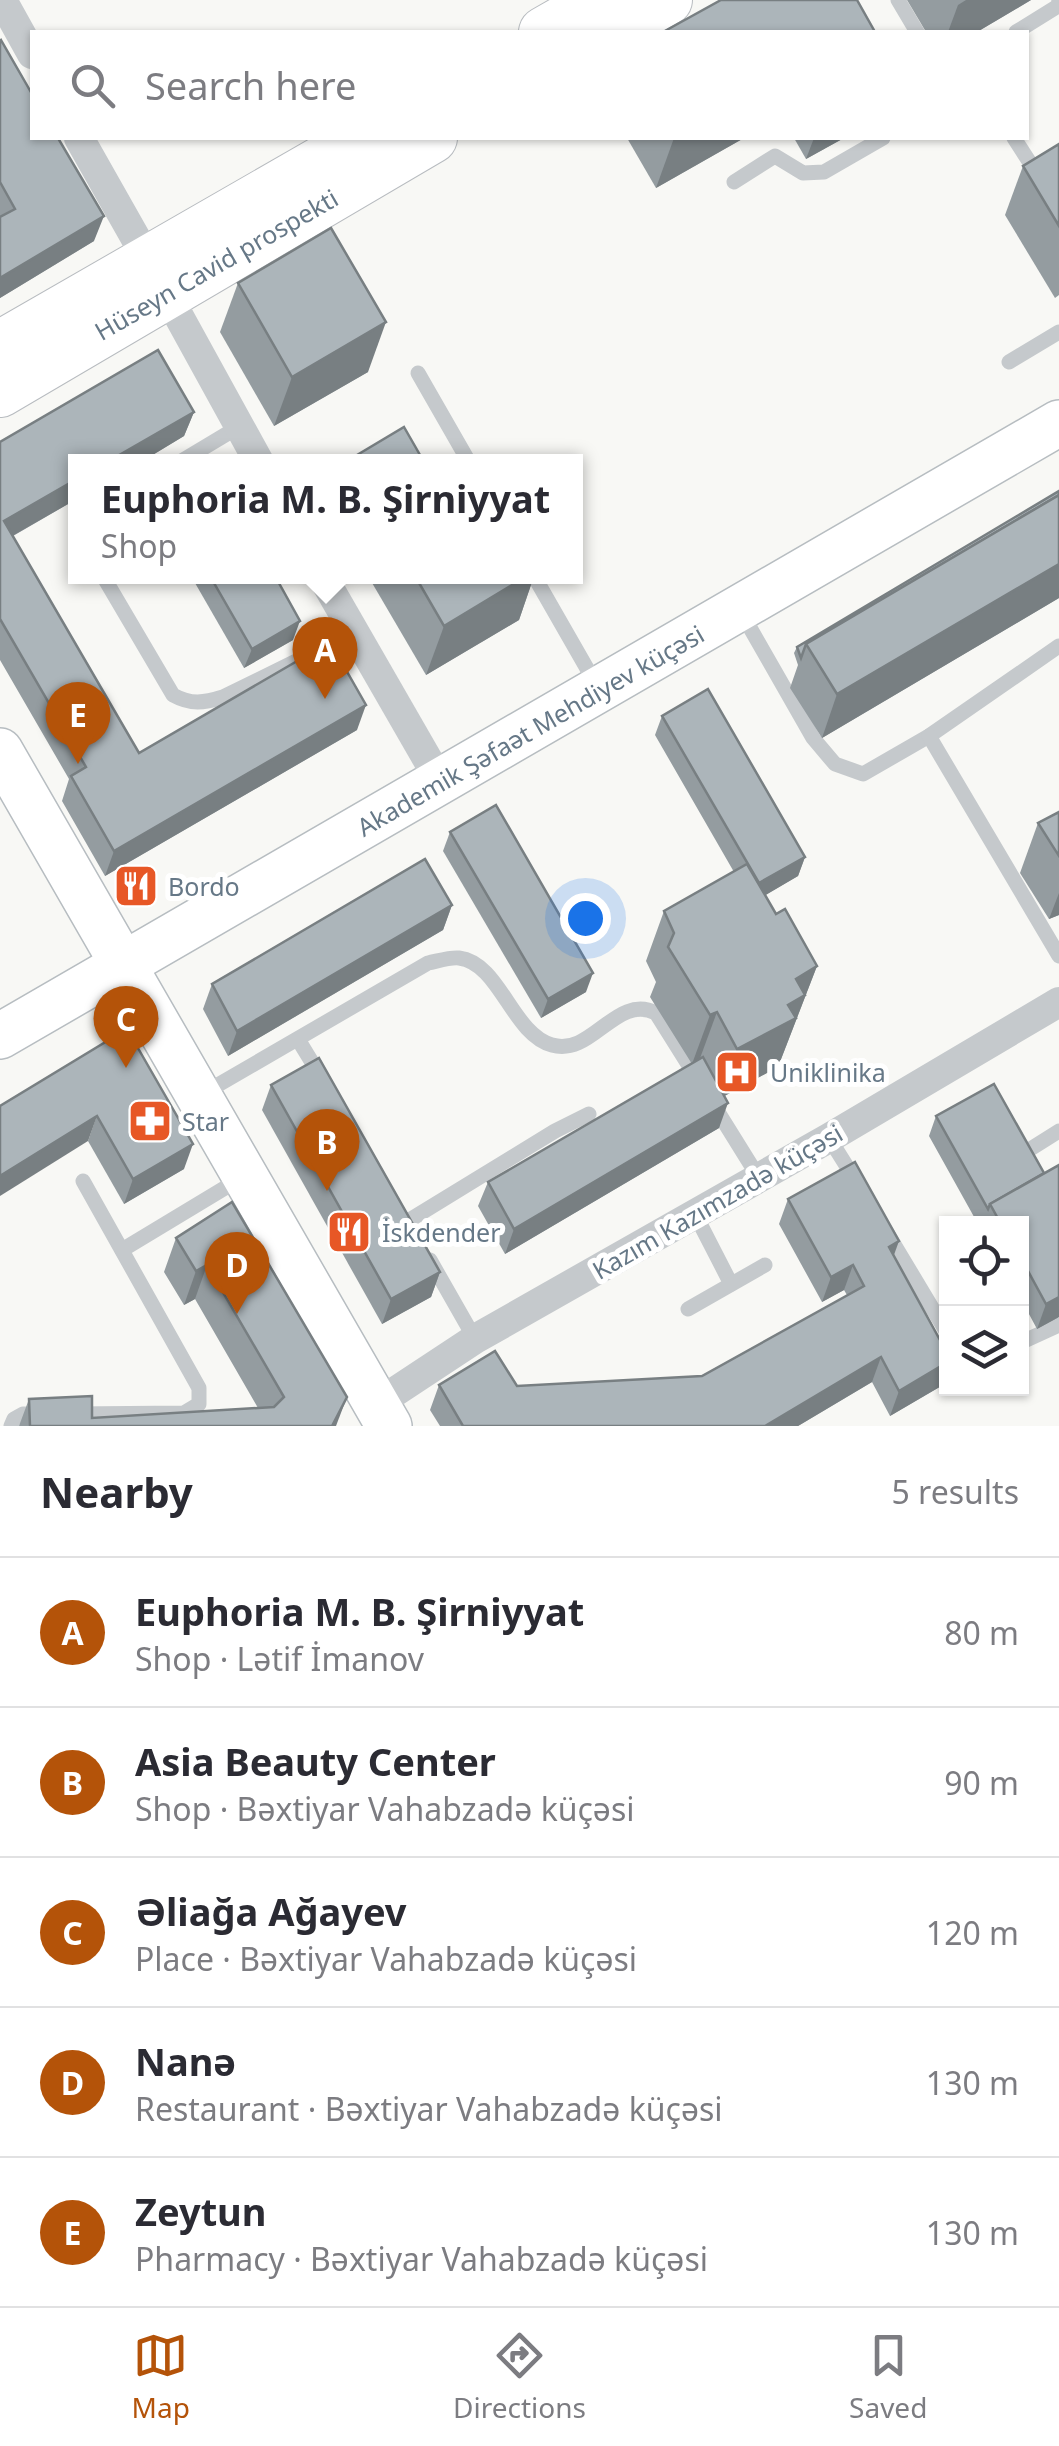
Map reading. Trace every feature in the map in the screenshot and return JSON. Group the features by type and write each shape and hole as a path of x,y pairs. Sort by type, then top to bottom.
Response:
{"main road":[{"path":"548,30 600,0"},
{"path":"615,30 667,0"},
{"name":"Hüseyn Cavid prospekti","path":"0,392 157,277 359,140"},
{"name":"Hüseyn Cavid prospekti","path":"0,346 157,277 428,140"}],"street":[{"path":"2,0 30,50"},
{"path":"80,140 255,454"},
{"name":"Akademik Şəfaət Mehdiyev küçəsi","path":"0,1036 1059,423"},
{"path":"326,584 440,781"},
{"path":"0,751 383,1414"},
{"name":"Kazım Kazımzadə küçəsi","path":"383,1414 474,1339 829,1138 1059,1002"}],"lane":[{"path":"898,0 915,30"},
{"path":"1019,30 1058,6 1058,0"},
{"path":"734,182 775,156 804,172 824,172 880,140"},
{"path":"1015,140 1034,170 1059,169"},
{"path":"1009,362 1059,332"},
{"path":"418,373 464,454"},
{"path":"193,454 240,426"},
{"path":"108,584 173,696 186,702 204,703 223,697 354,633"},
{"path":"539,584 598,689"},
{"path":"738,608 814,738 835,764 864,774 929,736 1059,646"},
{"path":"929,736 1059,956"},
{"path":"201,1095 428,963 457,957 476,964 531,1033 551,1045 568,1046 625,1011 646,1008 656,1012 759,1178"},
{"path":"299,1041 329,1090"},
{"path":"408,1221 554,1130 589,1114"},
{"path":"1032,1148 1059,1130"},
{"path":"829,1138 860,1188"},
{"path":"122,1250 247,1175"},
{"path":"11,1426 23,1414 184,1413 198,1404 199,1388 83,1180"},
{"path":"398,1204 474,1339"},
{"path":"694,1214 731,1284"},
{"path":"880,1222 939,1319"},
{"path":"688,1308 764,1265"},
{"path":"1029,1339 1059,1325"}],"building":[{"path":"721,0 857,0 874,30 667,30"},
{"path":"0,41 30,91 30,140 59,140 104,216 0,278 0,217 15,209 0,182"},
{"path":"1059,144 1059,226 1023,166"},
{"path":"331,228 386,322 292,377 238,283"},
{"path":"158,350 194,412 121,454 68,454 68,484 4,521 139,753 330,642 366,705 114,851 71,776 86,767 0,619 0,442"},
{"path":"404,427 419,454 359,454"},
{"path":"1059,491 1059,495 806,644 801,658 797,647"},
{"path":"1059,495 1059,564 837,694 806,644"},
{"path":"215,584 279,584 300,621 252,649"},
{"path":"420,584 514,584 444,626"},
{"path":"708,689 805,857 759,883 662,716"},
{"path":"496,805 593,973 548,999 450,832"},
{"path":"1059,812 1059,856 1038,823"},
{"path":"425,859 452,905 237,1031 212,984"},
{"path":"747,864 776,914 785,909 817,966 796,979 805,995 788,1005 796,1018 737,1049 717,1012 710,1015 668,947 674,933 664,911"},
{"path":"127,1029 193,1144 133,1179 97,1116 0,1176 0,1106"},
{"path":"703,1057 728,1103 514,1229 488,1182"},
{"path":"319,1058 440,1272 391,1299 271,1085"},
{"path":"994,1084 1044,1173 990,1204 988,1209 936,1116"},
{"path":"855,1162 899,1241 889,1247 939,1338 939,1367 899,1391 881,1357 765,1426 463,1426 439,1385 495,1351 517,1386 702,1376 864,1286 853,1265 831,1277 788,1199"},
{"path":"1059,1165 1059,1297 1046,1304 1029,1273 1029,1216 997,1216 990,1204"},
{"path":"232,1202 347,1397 332,1426 30,1426 29,1399 92,1396 92,1418 274,1407 284,1397 207,1265 196,1271 176,1238"}],"place":[{"name":"Euphoria M. B. Şirniyyat","path":"325,699"},
{"name":"Zeytun","path":"78,764"},
{"name":"Bordo","path":"136,886"},
{"name":"Əliağa Ağayev","path":"126,1068"},
{"name":"Uniklinika","path":"737,1072"},
{"name":"Star","path":"150,1121"},
{"name":"Asia Beauty Center","path":"327,1191"},
{"name":"İskdender","path":"349,1232"},
{"name":"Nanə","path":"237,1314"}]}
